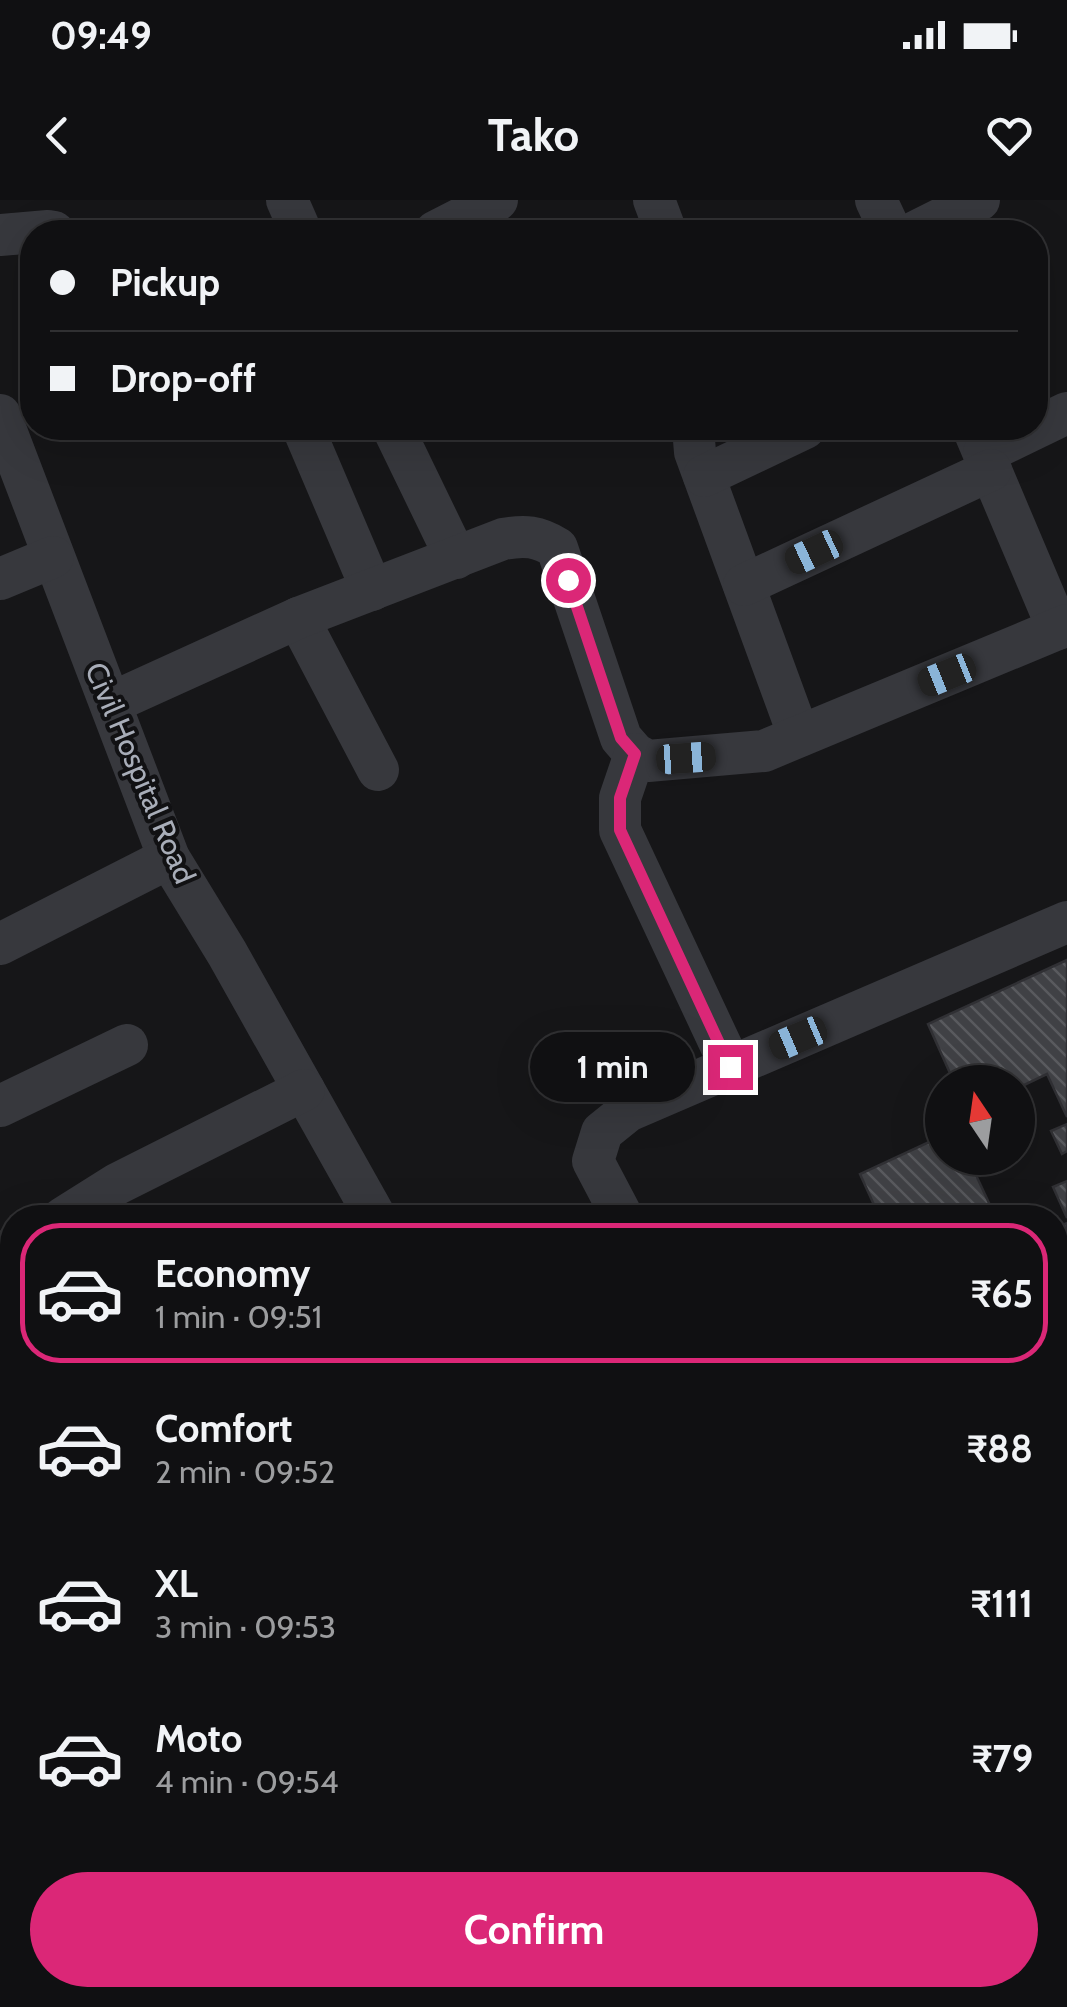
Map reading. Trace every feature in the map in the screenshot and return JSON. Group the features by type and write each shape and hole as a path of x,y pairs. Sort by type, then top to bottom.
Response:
{"street":[{"path":"458,220 496,200"},
{"path":"939,220 979,200"},
{"name":"Civil Hospital Road","path":"0,415 169,858 369,1205"},
{"path":"308,440 372,590"},
{"path":"399,440 456,558"},
{"path":"694,440 695,452 799,736"},
{"path":"704,476 780,440"},
{"path":"111,703 298,618 503,539 525,536 542,539 557,548 621,738 635,754 648,761 764,751 1062,627 983,450 744,585"},
{"path":"0,579 53,557"},
{"path":"298,618 378,770"},
{"path":"635,754 620,798 620,830 730,1067"},
{"path":"0,944 169,858"},
{"path":"616,1205 593,1161 602,1132 628,1112 1067,922"},
{"path":"0,1106 128,1045"},
{"path":"126,1201 304,1090"}],"building":[{"path":"1067,960 1067,1117 1047,1074 1035,1080 1035,1065 946,1065 928,1024"},
{"path":"1067,1124 1067,1151 1062,1154 1051,1131"},
{"path":"925,1144 925,1175 976,1175 990,1205 874,1205 860,1174"},
{"path":"1067,1181 1067,1205 1061,1205 1053,1187"}],"route":[{"path":"568,580 621,738 635,754 620,798 620,830 730,1067"}]}
